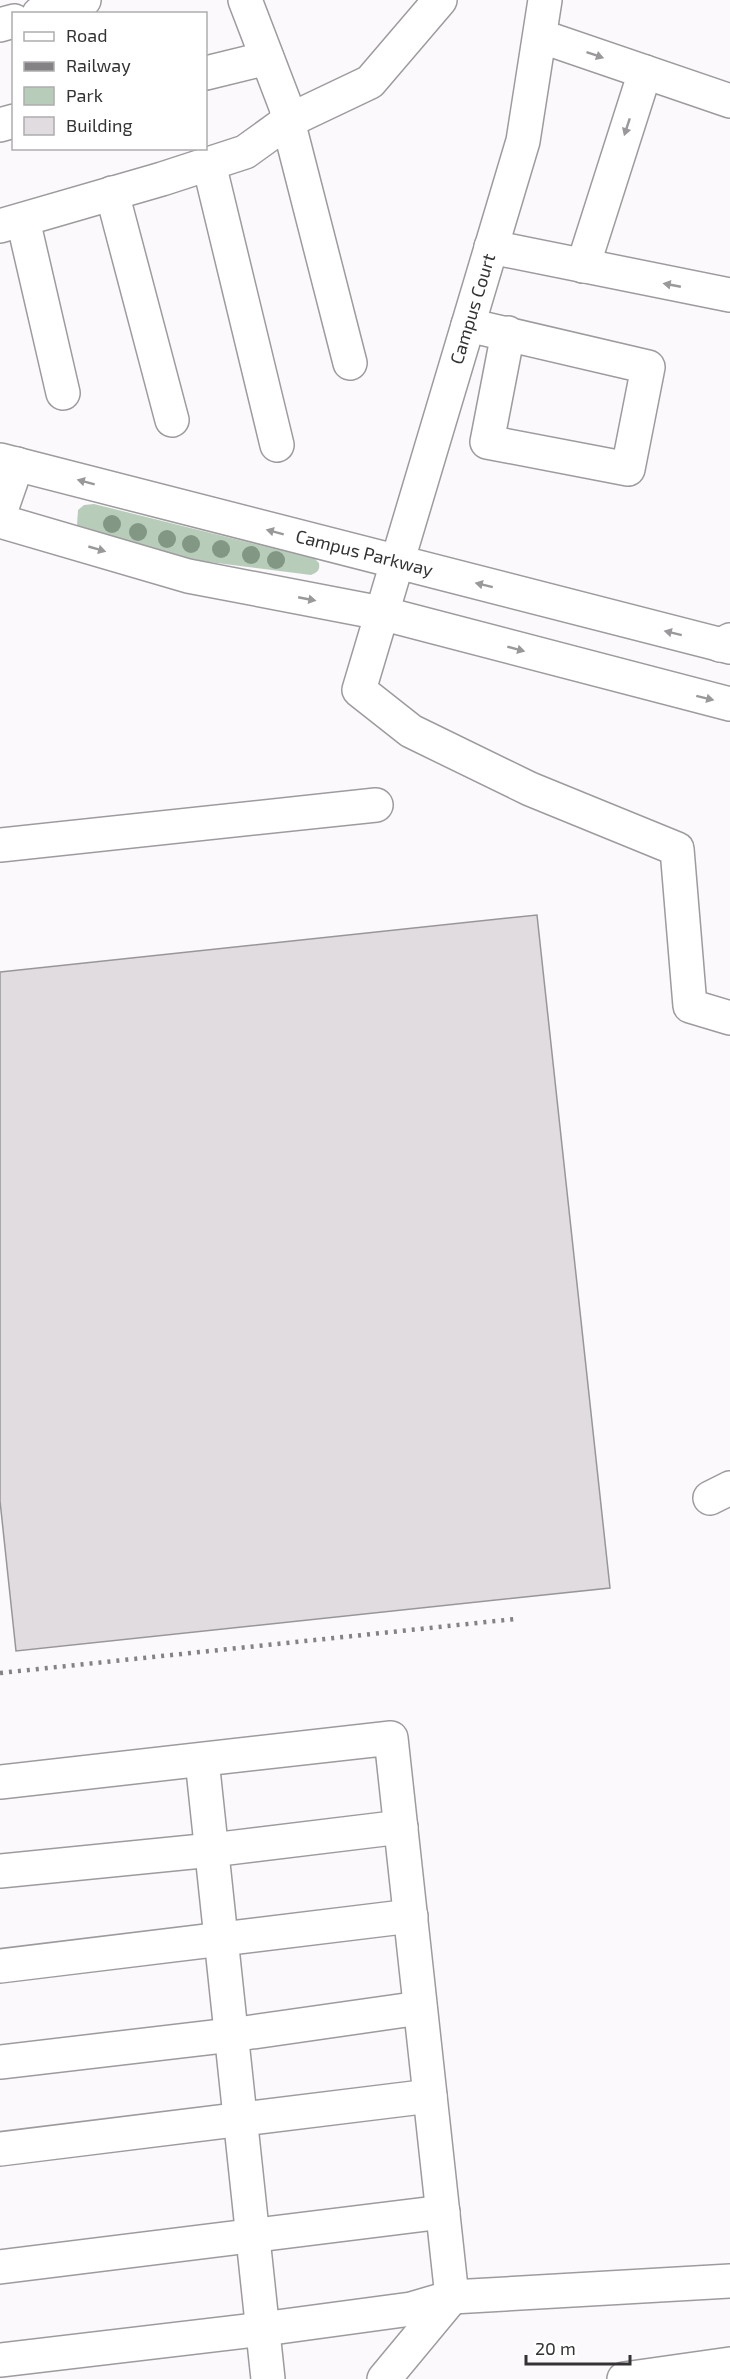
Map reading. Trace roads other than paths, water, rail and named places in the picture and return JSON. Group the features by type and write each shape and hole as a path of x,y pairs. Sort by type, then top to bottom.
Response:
{"street":[{"path":"45,12 84,0"},
{"path":"245,0 286,107 350,363"},
{"path":"63,393 11,223 245,152 288,121 370,82 440,0"},
{"name":"Campus Court","path":"545,0 523,141 359,690 411,731 530,789 676,849 690,1006 730,1018"},
{"path":"540,36 730,100"},
{"path":"207,73 267,58"},
{"path":"583,266 645,72"},
{"path":"209,164 277,445"},
{"path":"112,194 172,420"},
{"path":"491,247 730,295"},
{"path":"468,324 508,333 648,367 628,469 487,442 508,333"},
{"path":"0,513 8,462"},
{"name":"Campus Parkway","path":"8,462 396,563 727,644"},
{"path":"0,521 188,576 381,613 730,704"},
{"path":"0,845 376,805"},
{"path":"0,1782 391,1738 452,2297 384,2379"},
{"path":"202,1760 268,2379"},
{"path":"0,1871 212,1850 401,1827"},
{"path":"0,1966 411,1916"},
{"path":"0,2062 231,2035 420,2008"},
{"path":"0,2149 430,2096"},
{"path":"0,2267 443,2212"},
{"path":"0,2360 263,2330 411,2309 452,2297 730,2281"},
{"path":"624,2379 730,2364"}],"railway":[{"path":"0,1673 515,1619"}]}
